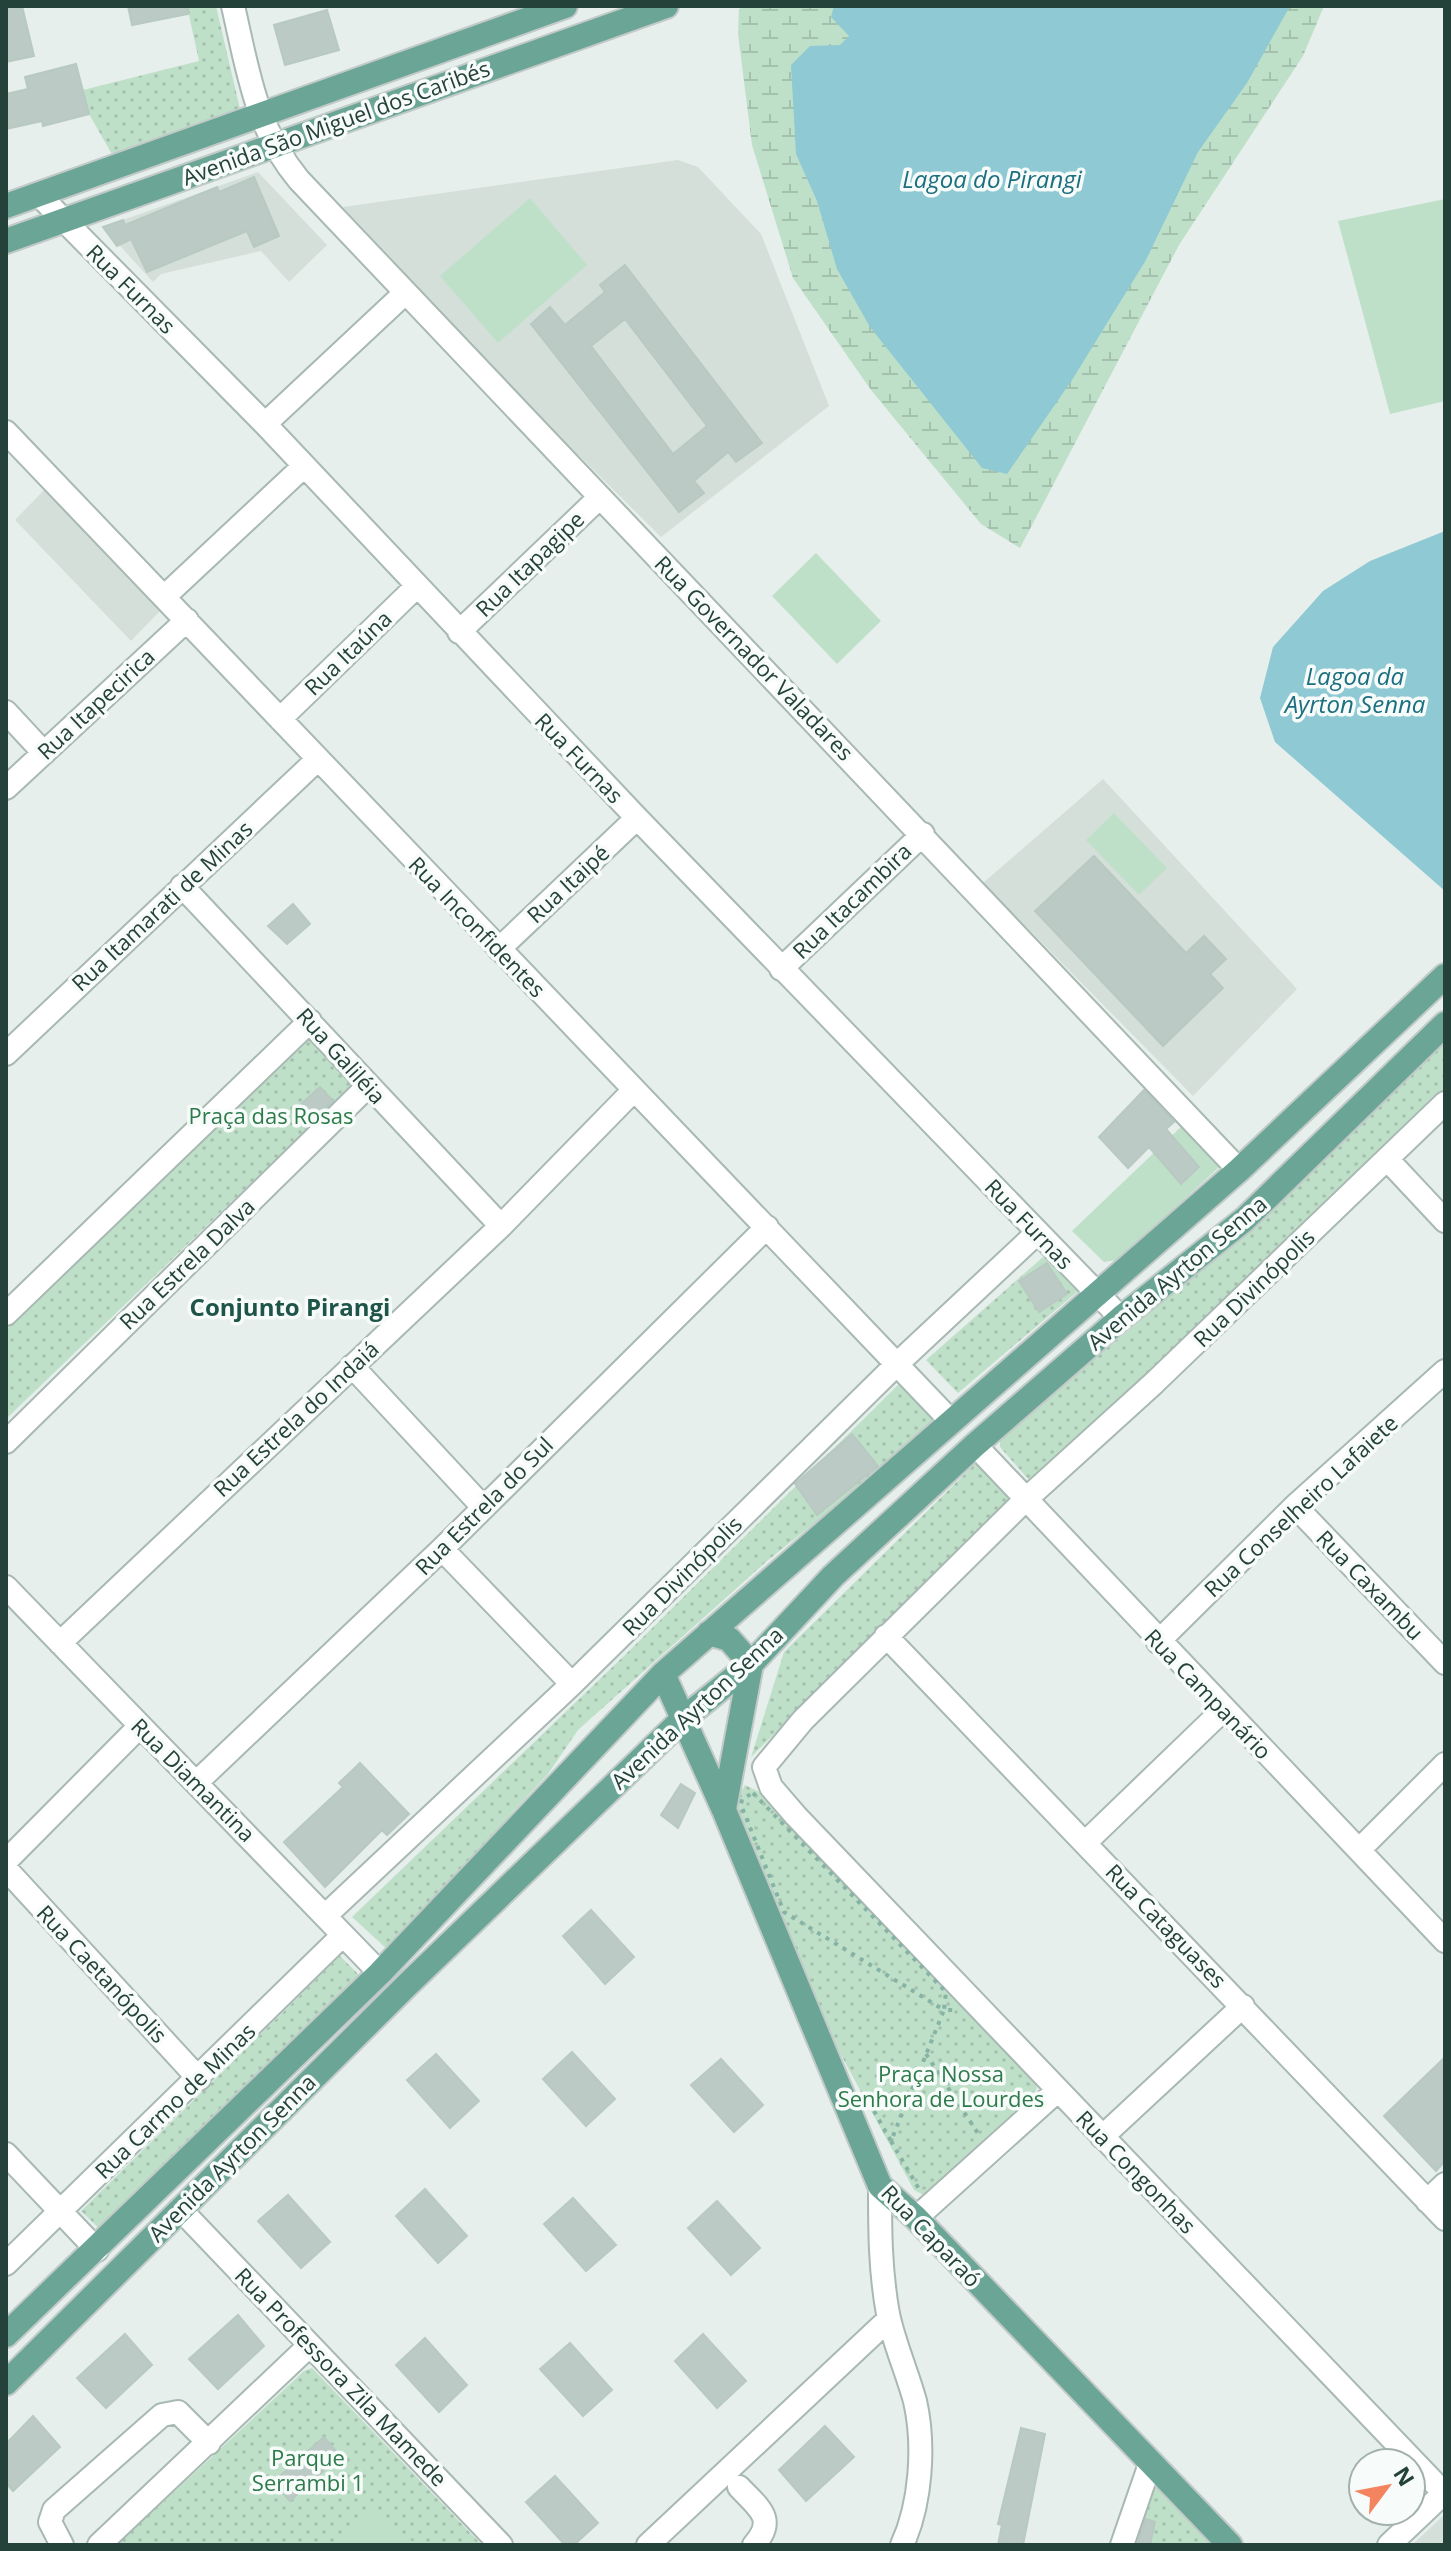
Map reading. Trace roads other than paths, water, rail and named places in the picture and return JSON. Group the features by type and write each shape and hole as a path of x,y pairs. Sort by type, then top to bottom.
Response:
{"main road":[{"name":"Avenida São Miguel dos Caribés","path":"6,206 259,116 538,11 565,6"},
{"name":"Avenida São Miguel dos Caribés","path":"6,241 666,6"},
{"name":"Avenida Ayrton Senna","path":"6,2335 380,1973 663,1674 1239,1170 1445,976"},
{"name":"Avenida Ayrton Senna","path":"6,2383 684,1718 751,1664 833,1576 975,1445 1121,1318 1245,1219 1445,1024"},
{"path":"709,1633 729,1639 751,1664 724,1810"},
{"name":"Rua Caparaó","path":"663,1674 724,1810 880,2186 916,2218 1230,2545"}],"street":[{"name":"Rua Governador Valadares","path":"233,6 259,116 272,144 299,180 1239,1170"},
{"name":"Rua Furnas","path":"39,195 265,424 416,587 781,969 1121,1318"},
{"path":"265,424 404,294"},
{"name":"Rua Inconfidentes","path":"6,432 950,1420"},
{"path":"164,597 303,467"},
{"name":"Rua Itapagipe","path":"459,632 600,497"},
{"name":"Rua Itaúna","path":"280,719 416,587"},
{"name":"Rua Itapecirica","path":"6,788 187,620"},
{"path":"6,712 44,753"},
{"name":"Rua Itamarati de Minas","path":"6,1054 318,759"},
{"name":"Rua Itaipé","path":"499,949 637,818"},
{"name":"Rua Itacambira","path":"781,969 923,834"},
{"name":"Rua Galiléia","path":"182,886 501,1226"},
{"path":"6,1314 310,1021"},
{"name":"Rua Estrela Dalva","path":"6,1442 368,1086"},
{"name":"Rua Estrela do Indaiá","path":"60,1643 501,1226 633,1091"},
{"name":"Rua Divinópolis","path":"786,1739 1024,1501 1154,1383 1445,1103"},
{"path":"1387,1159 1445,1221"},
{"name":"Rua Estrela do Sul","path":"197,1782 442,1549 767,1227"},
{"name":"Rua Divinópolis","path":"325,1916 572,1684 897,1364 1037,1233"},
{"path":"352,1366 483,1507"},
{"name":"Rua Conselheiro Lafaiete","path":"1158,1642 1295,1506 1442,1380"},
{"name":"Rua Campanário","path":"975,1445 1024,1501 1445,1941"},
{"name":"Rua Caxambu","path":"1295,1506 1445,1663"},
{"path":"442,1549 572,1684"},
{"name":"Rua Diamantina","path":"6,1587 380,1973"},
{"name":"Rua Cataguases","path":"886,1636 1445,2219"},
{"path":"1086,1842 1223,1710"},
{"path":"6,1861 140,1726"},
{"name":"Rua Congonhas","path":"786,1739 764,1767 771,1787 1057,2091 1444,2493"},
{"path":"1359,1850 1445,1764"},
{"name":"Rua Caetanópolis","path":"6,1869 199,2079"},
{"name":"Rua Carmo de Minas","path":"6,2264 199,2079 343,1935"},
{"path":"1102,2137 1243,2006"},
{"path":"916,2218 1057,2091"},
{"path":"6,2154 97,2250"},
{"path":"1427,2201 1445,2184"},
{"path":"880,2186 879,2263 889,2319 915,2404 919,2461 911,2517 902,2545"},
{"name":"Rua Professora Zila Mamede","path":"180,2209 501,2545"},
{"path":"648,2545 889,2319"},
{"path":"99,2545 310,2345"},
{"path":"62,2545 50,2522 54,2510 162,2415 178,2412 209,2443"},
{"path":"1122,2545 1150,2464"},
{"path":"739,2487 762,2512 766,2522 764,2533 754,2545"},
{"path":"1389,2545 1444,2493"}],"water":[{"name":"Lagoa do Pirangi","path":"834,6 1290,6 1247,83 1198,152 1146,260 1072,380 1007,474 982,468 870,327 837,269 817,201 796,154 791,65 810,46 840,45 849,36 831,17"},
{"name":"Lagoa da Ayrton Senna","path":"1445,531 1445,891 1275,742 1260,698 1273,647 1323,591 1370,561"}],"district":[{"name":"Conjunto Pirangi","path":"290,1308"}],"park label":[{"name":"Praça das Rosas","path":"271,1116"},
{"name":"Praça Nossa Senhora de Lourdes","path":"941,2086"},
{"name":"Parque Serrambi 1","path":"308,2470"}]}
